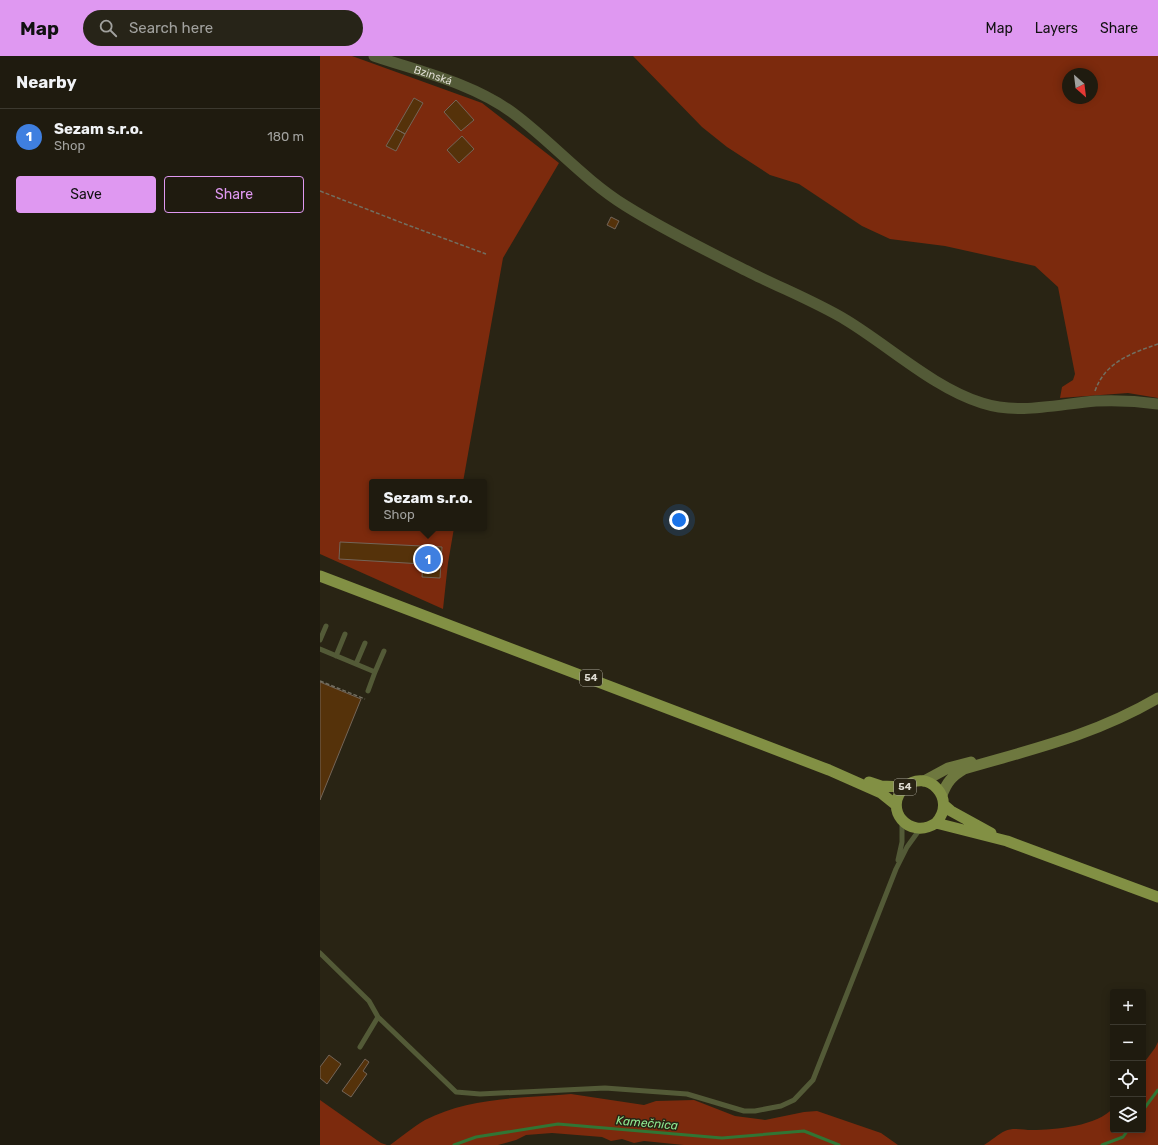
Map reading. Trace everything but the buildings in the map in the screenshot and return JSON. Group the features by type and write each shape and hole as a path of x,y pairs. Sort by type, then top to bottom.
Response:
{"main road":[{"name":"54","path":"320,576 828,770 881,793 896,805 902,820"},
{"path":"902,820 910,826 920,828 936,823 942,814 947,782 953,775 964,769 1040,748 1094,730 1129,714 1158,698"},
{"path":"924,781 955,765 1007,756"},
{"name":"54","path":"828,770 881,786 905,787"},
{"name":"54","path":"896,805 900,792 905,787 914,782 924,781 932,784 951,811 1007,841"},
{"name":"54","path":"936,823 1007,841 1158,897"}],"street":[{"name":"Bzinská","path":"374,56 451,81 490,98 513,113 587,177 624,205 749,273 829,310 932,378 969,398 992,406 1010,408 1034,408 1095,401 1124,400 1158,404"}],"lane":[{"path":"320,640 326,626"},
{"path":"336,656 345,634"},
{"path":"356,664 365,643"},
{"path":"320,649 375,672"},
{"path":"368,691 384,651"},
{"path":"896,869 902,842 902,820"},
{"path":"320,953 369,1001 378,1017 456,1092 480,1094 605,1088 687,1094 744,1111 775,1108 794,1100 813,1080 896,869 907,847 920,828"},
{"path":"360,1047 378,1017"}],"path":[{"path":"320,191 486,254"},
{"path":"1095,401 1098,382 1112,365 1133,352 1158,344"},
{"path":"320,681 365,700"}],"shaded area":[{"path":"320,56 352,56 482,103 559,163 503,258 464,479 369,479 369,531 453,531 443,609 320,554"},
{"path":"633,56 1158,56 1158,398 1128,393 1060,398 1062,387 1073,380 1075,374 1058,287 1035,266 945,246 890,239 862,226 799,184 770,175 727,147 702,127"},
{"path":"1158,1042 1158,1145 984,1145 1008,1130 1041,1130 1076,1126 1097,1119 1110,1111 1110,1133 1146,1133 1146,1060"},
{"path":"571,1094 644,1105 656,1101 694,1100 735,1116 765,1120 804,1112 817,1111 881,1133 898,1145 684,1145 644,1141 634,1143 622,1139 611,1141 602,1137 552,1133 526,1135 516,1140 498,1145 390,1145 425,1120 442,1112 496,1100"},
{"path":"320,1100 381,1143 387,1145 320,1145"}],"waterway":[{"name":"Kamečnica","path":"1146,1106 1158,1090"},
{"name":"Kamečnica","path":"454,1145 476,1137 558,1124 722,1138 804,1131 839,1145"},
{"name":"Kamečnica","path":"1102,1145 1123,1137 1126,1133"}],"place":[{"name":"Sezam s.r.o.","path":"428,559"}]}
